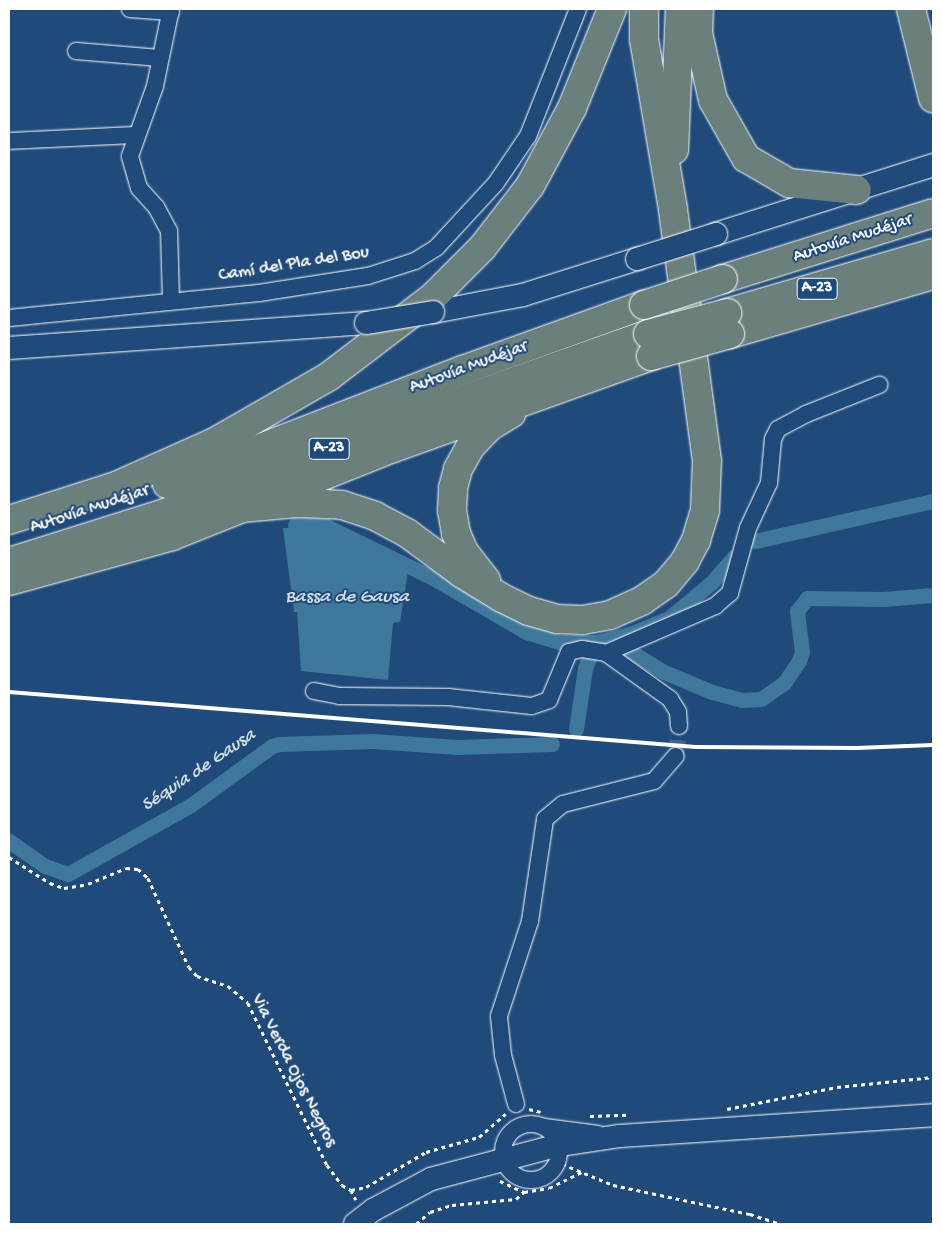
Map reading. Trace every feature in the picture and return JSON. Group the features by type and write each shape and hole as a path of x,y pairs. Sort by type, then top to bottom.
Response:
{"highway":[{"path":"9,520 116,486 223,438 328,377 433,297 482,248 530,186 572,108 612,9"},
{"path":"241,508 297,502 342,505 375,516 407,533 461,573 502,598 529,611 557,619 583,620 610,615 643,600 666,584 685,561 696,540 705,510 707,461 673,210 655,115 644,39 644,9"},
{"path":"673,210 680,9"},
{"path":"698,9 698,33 713,100 746,158 789,184 857,190"},
{"path":"895,9 932,94"},
{"path":"911,9 932,94"},
{"name":"Autovía Mudéjar","path":"9,535 91,512 462,370 644,306 723,279 933,213"},
{"name":"Autovía Mudéjar","path":"9,562 166,513 388,426 650,345 917,274 933,252"},
{"path":"502,598 464,552 456,533 452,510 453,488 458,468 470,447 489,428 513,413 650,345"},
{"path":"9,581 172,536 650,345"}],"main road":[{"path":"9,348 366,323 523,295 933,165"},
{"path":"354,1224 373,1210 431,1179 503,1157 559,1154 620,1136 933,1116"}],"street":[{"path":"130,9 171,10 154,86 130,156 139,188 156,207 169,231 170,301"},
{"name":"Camí del Pla del Bou","path":"9,318 259,293 368,276 415,261 436,248 496,183 528,136 578,9"},
{"path":"76,51 160,58"},
{"path":"9,142 137,135"},
{"path":"606,653 715,606 730,593 748,528 769,483 773,439 778,429 806,414 879,385"},
{"path":"314,691 339,696 448,697 532,706 549,700 568,652 582,649 606,653 670,699 678,712 679,726"},
{"path":"516,1104 540,1125 559,1154 550,1174 536,1180 522,1179 510,1170 503,1157 505,1141 516,1128 516,1104 503,1055 499,1016 530,921 545,819 563,804 654,781 676,756"},
{"path":"516,1128 540,1125 620,1136"}],"path":[{"name":"Via Verda Ojos Negros","path":"9,857 50,884 64,888 88,884 126,868 138,868 148,878 189,967 197,976 228,986 248,1003 327,1165 342,1185 351,1190"},
{"path":"559,1154 582,1172 613,1185 750,1214 780,1224"},
{"path":"416,1224 430,1212 452,1205 516,1198 524,1192 549,1188 582,1172"},
{"path":"499,1180 524,1192"}],"water":[{"name":"Bassa de Gausa","path":"283,528 327,529 408,572 400,622 393,623 388,680 301,671 297,612 294,612"}],"waterway":[{"path":"755,541 933,501"},
{"path":"295,525 326,526 433,578 526,632 559,642 597,642 630,634 669,618 712,582 734,557"},
{"name":"Séquia de Gausa","path":"630,651 664,672 712,692 742,700 761,699 784,683 799,661 802,652 797,611 807,598 883,599 933,595"},
{"name":"Séquia de Gausa","path":"576,729 585,668 591,654"},
{"name":"Séquia de Gausa","path":"9,841 45,866 68,874 191,805 272,746 279,744 373,741 457,747 552,744"}],"tunnel":[{"path":"676,756 679,726"}],"railway":[{"path":"9,692 696,747 857,748 933,745"}]}
